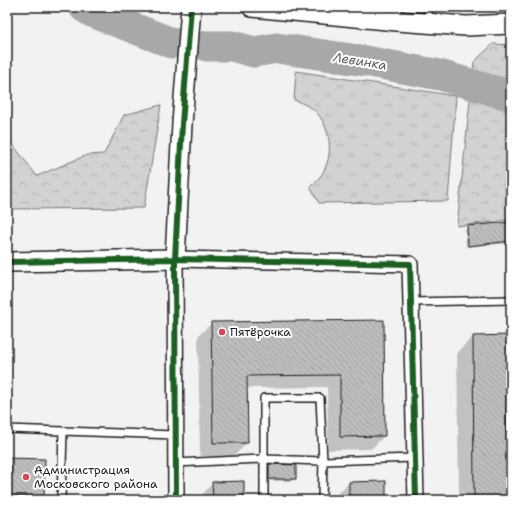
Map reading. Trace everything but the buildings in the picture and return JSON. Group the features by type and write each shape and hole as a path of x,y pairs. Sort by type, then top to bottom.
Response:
{"street":[{"path":"176,500 176,259 182,124 191,7"},
{"path":"252,7 428,15 466,26 511,24"},
{"path":"7,262 176,259 410,264 416,500"}],"lane":[{"path":"411,302 511,300"},
{"path":"264,500 264,398 320,398 323,461 322,500"},
{"path":"7,429 175,435"},
{"path":"60,500 63,431"},
{"path":"175,463 263,459 323,461 414,458"}],"green space":[{"path":"493,44 511,45 511,220 457,226 474,62"},
{"path":"296,71 456,96 448,201 319,203 310,187 324,171 327,163 329,155 328,137 323,121 318,114 310,107 294,100"},
{"path":"161,105 144,208 7,209 7,137 37,176 87,155 104,154 124,115"}],"waterway":[{"name":"Левинка","path":"84,7 92,12 172,43"},
{"name":"Левинка","path":"207,46 232,46 254,52 277,48 365,61 440,75 511,96"}],"cycle path":[{"path":"7,262 175,259 182,124 191,7"},
{"path":"176,500 175,259 410,264 416,500"}],"place":[{"name":"Пятёрочка","path":"222,332"},
{"name":"Администрация Московского района","path":"26,477"}]}
